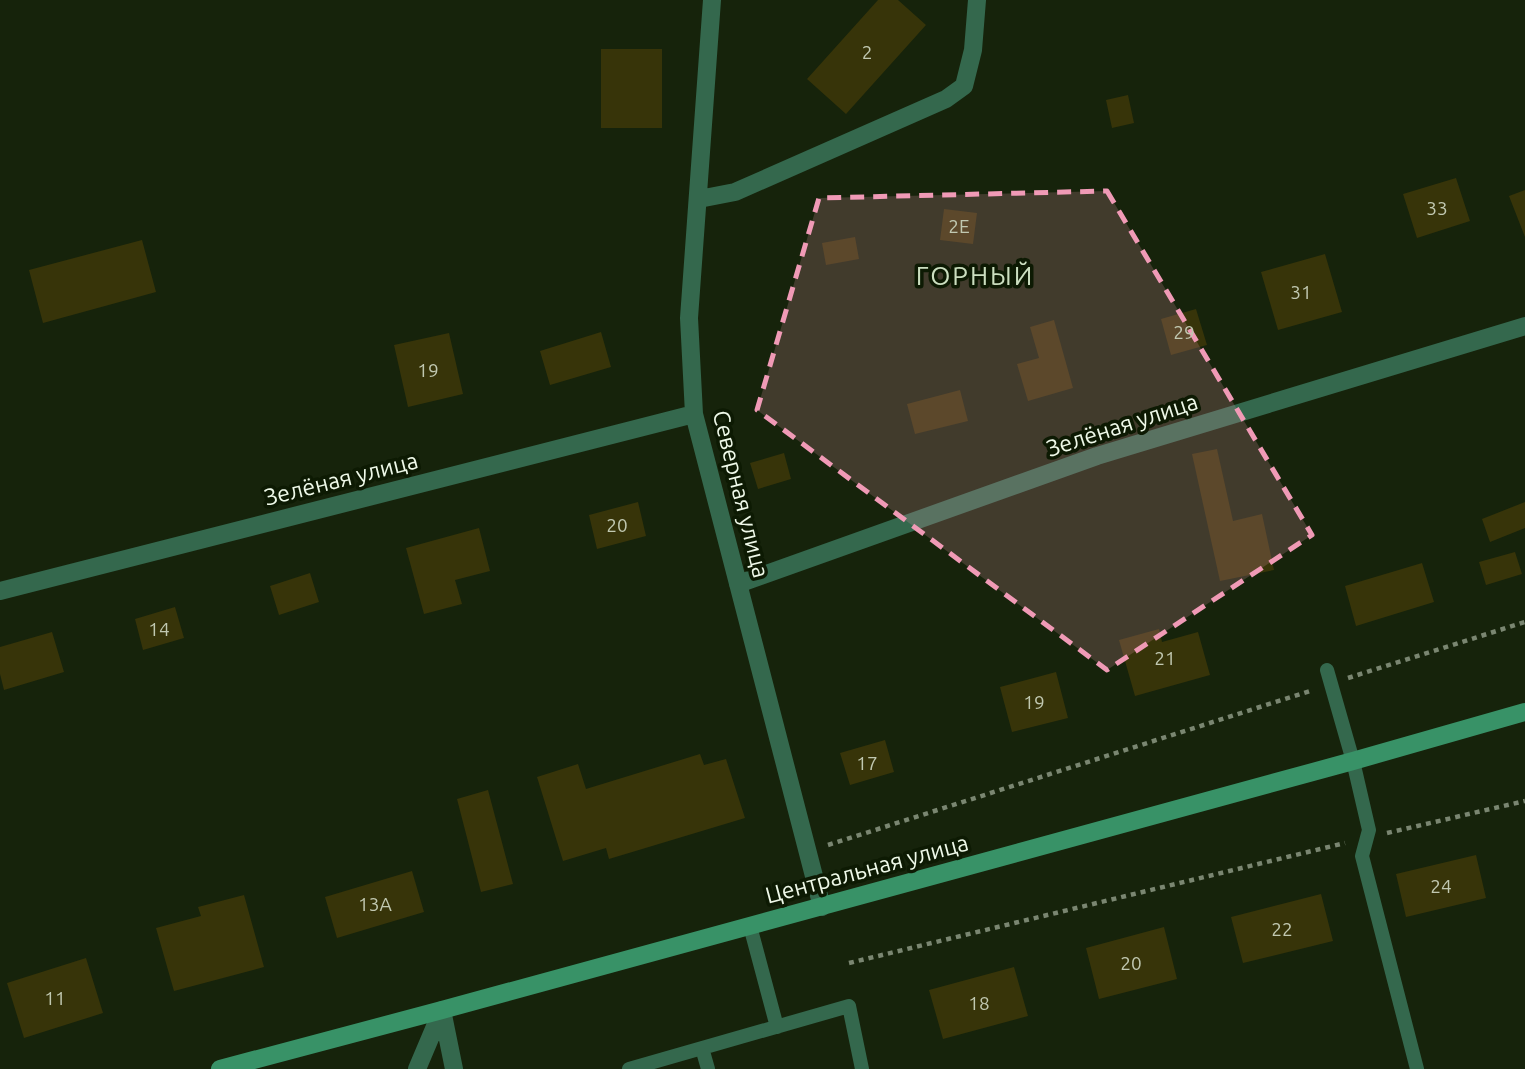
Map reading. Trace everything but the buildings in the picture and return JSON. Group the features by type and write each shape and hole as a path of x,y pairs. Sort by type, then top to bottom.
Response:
{"street":[{"name":"Северная улица","path":"712,0 689,318 694,414 822,907"},
{"path":"699,199 735,192 946,99 964,86 973,50 977,0"},
{"name":"Зелёная улица","path":"738,584 1097,456 1525,326"},
{"name":"Зелёная улица","path":"0,591 694,414"},
{"name":"Центральная улица","path":"220,1069 822,907 1525,712"},
{"path":"417,1069 442,1010"},
{"path":"442,1010 454,1069"}],"lane":[{"path":"1329,677 1369,830 1362,856 1417,1069"},
{"path":"750,926 777,1027"},
{"path":"629,1069 849,1006 862,1069"},
{"path":"702,1048 708,1069"}],"path":[{"path":"807,851 1329,677 1525,622"},
{"path":"849,963 1525,801"}],"highlighted area":[{"path":"1107,191 1312,535 1107,670 757,410 819,198"}],"district":[{"name":"ГОРНЫЙ","path":"975,276"}]}
